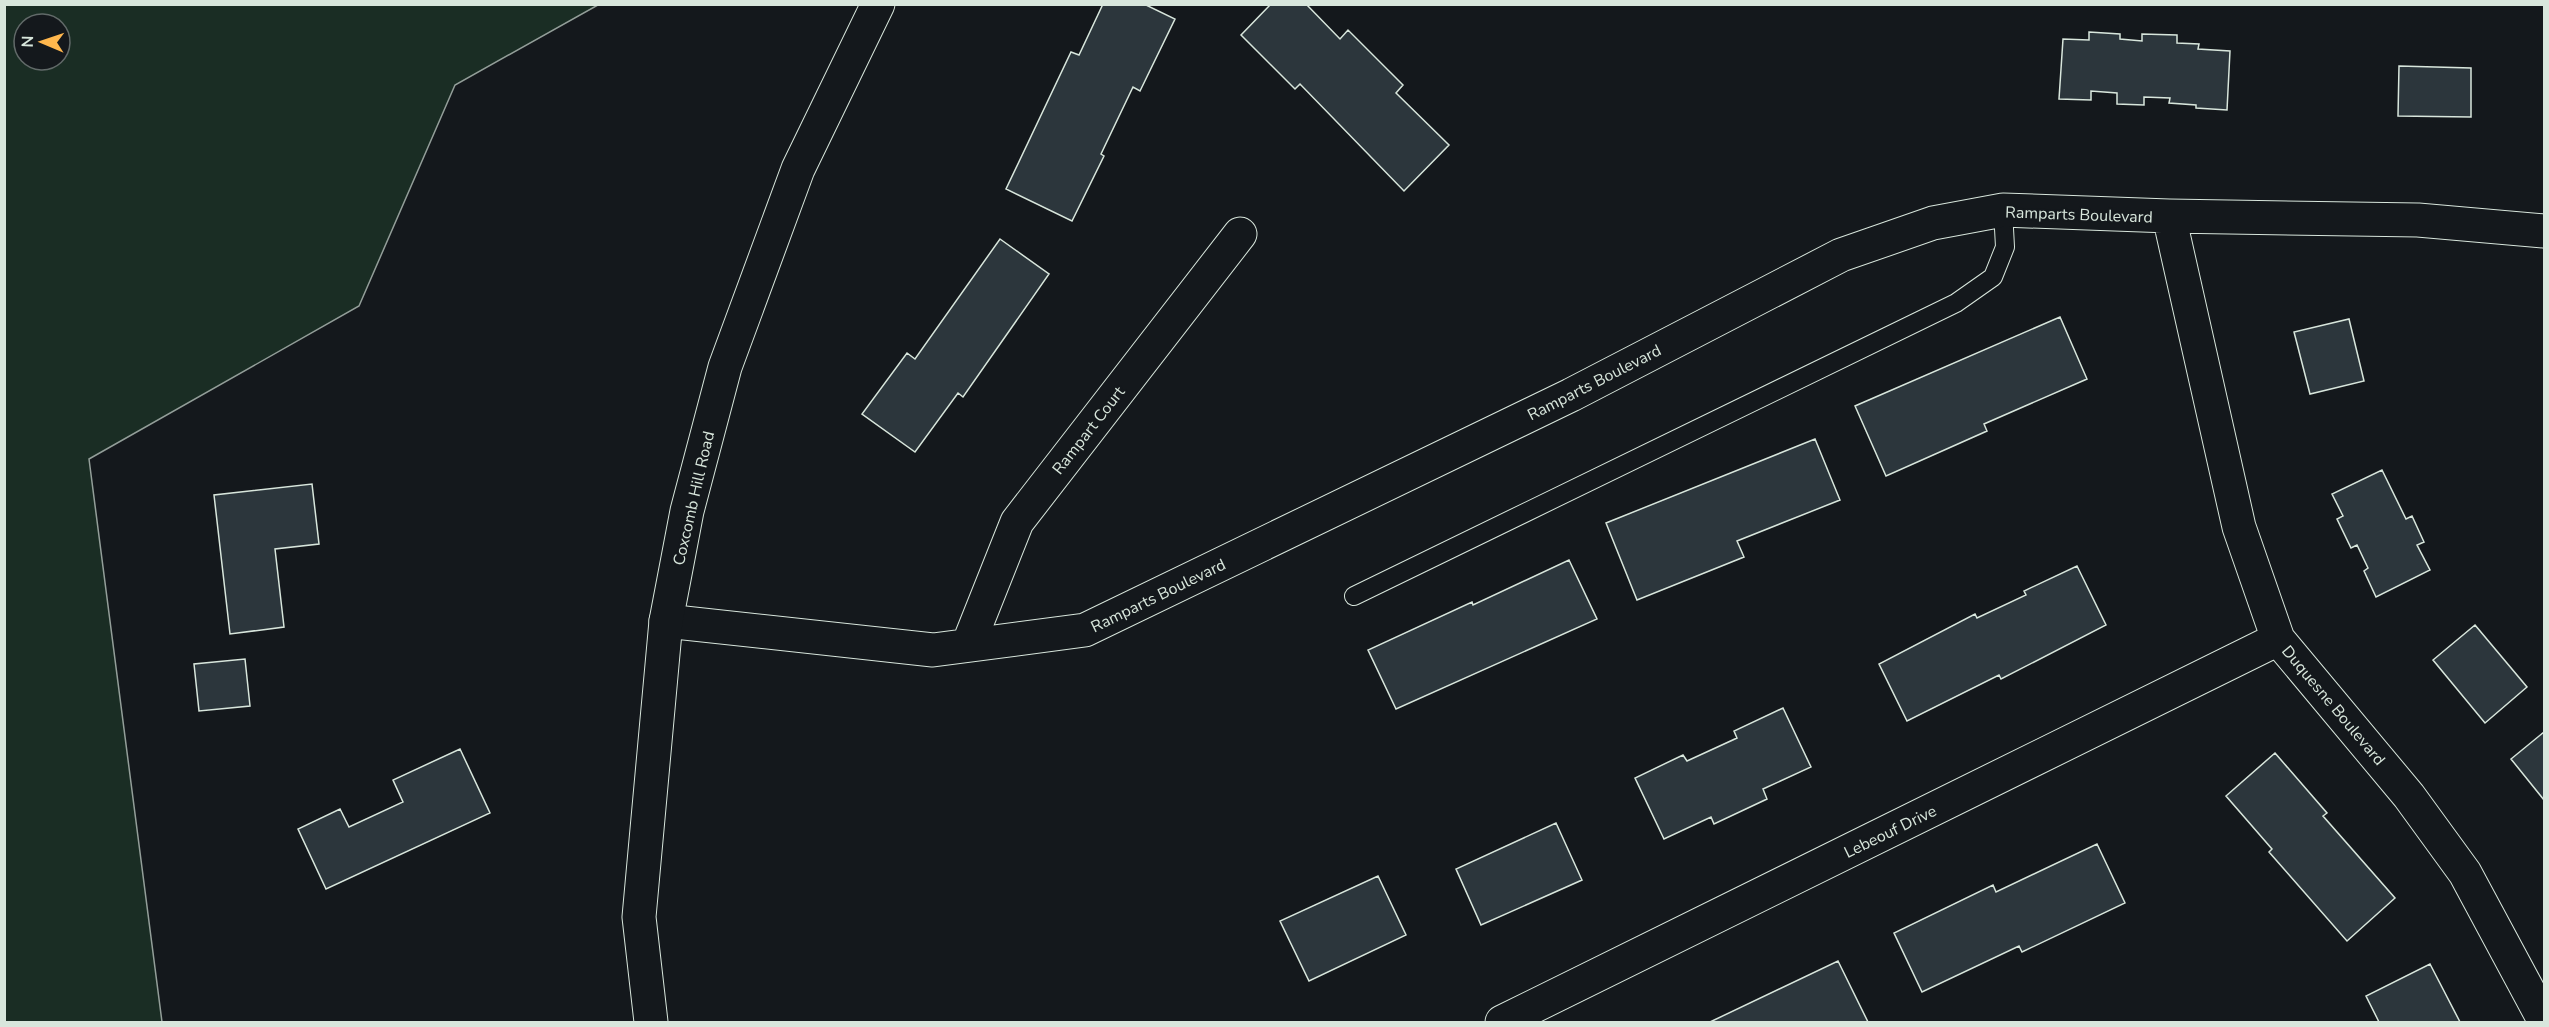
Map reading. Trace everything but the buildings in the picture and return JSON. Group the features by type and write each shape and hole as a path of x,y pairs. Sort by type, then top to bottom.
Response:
{"street":[{"name":"Coxcomb Hill Road","path":"651,1023 639,917 666,621 687,511 725,367 798,169 878,4"},
{"name":"Ramparts Boulevard","path":"666,621 933,651 1085,630 1571,395 1842,255 1933,223 2003,210 2169,216 2418,220 2544,231"},
{"name":"Duquesne Boulevard","path":"2169,216 2238,527 2278,639 2409,796 2465,873 2544,1020"},
{"name":"Rampart Court","path":"968,645 1017,522 1240,234"},
{"name":"Lebeouf Drive","path":"1502,1023 2278,639"}],"lane":[{"path":"1354,596 1956,303 1992,277 2005,247 2003,210"}],"green space":[{"path":"5,4 598,5 455,85 359,306 89,459 162,1022 5,1022"}]}
